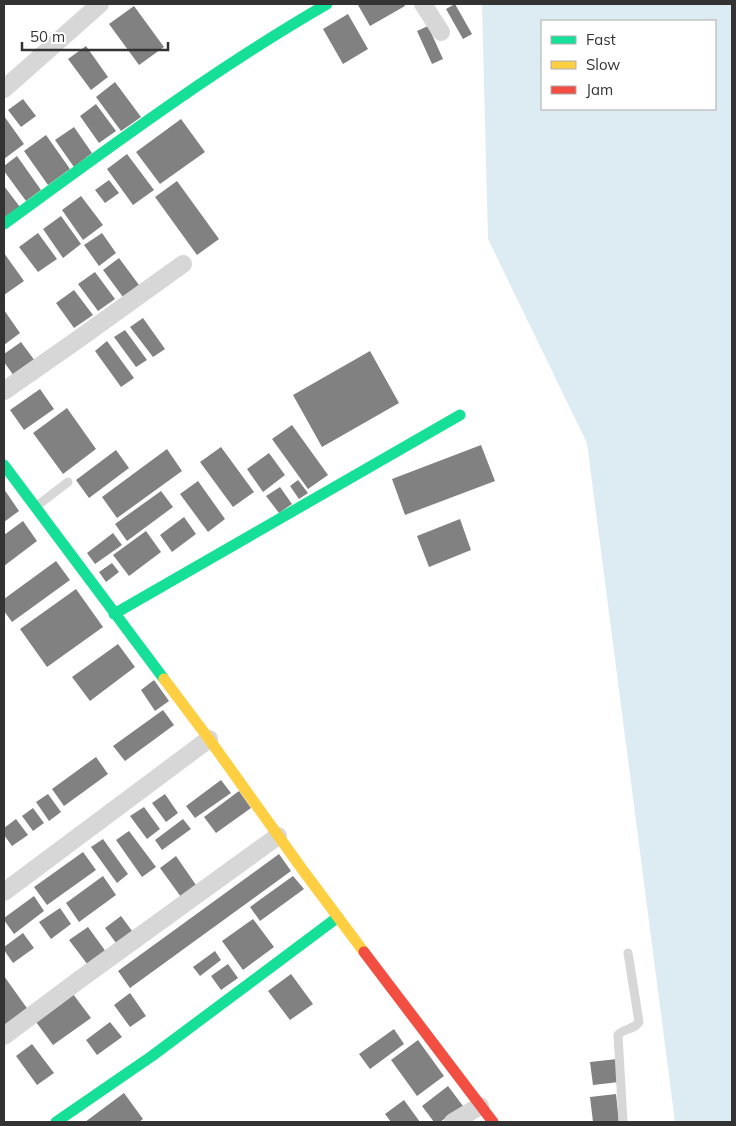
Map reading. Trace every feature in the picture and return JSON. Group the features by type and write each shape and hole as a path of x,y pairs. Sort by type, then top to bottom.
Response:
{"street":[{"path":"4,89 100,4"},
{"path":"4,224 221,68 327,4"},
{"path":"423,4 441,32"},
{"path":"4,391 183,264"},
{"path":"114,614 460,415"},
{"path":"4,464 209,739 338,917 493,1122"},
{"path":"4,892 209,739"},
{"path":"4,1036 278,836"},
{"path":"56,1122 152,1056 338,917"},
{"path":"453,1122 480,1106"}],"lane":[{"path":"36,507 68,482"},
{"path":"623,1122 618,1035 622,1031 636,1026 639,1022 628,953"}],"shaded area":[{"path":"482,4 732,4 732,1122 675,1122 587,443 488,239"}],"building":[{"path":"404,4 405,6 370,26 358,5"},
{"path":"455,4 472,34 463,39 446,9"},
{"path":"134,6 164,47 139,65 109,24"},
{"path":"348,14 368,49 343,64 323,29"},
{"path":"428,26 443,59 432,64 417,31"},
{"path":"86,46 108,77 91,90 68,59"},
{"path":"115,82 141,117 121,131 96,97"},
{"path":"23,99 36,116 21,127 8,110"},
{"path":"96,104 116,131 99,143 80,116"},
{"path":"4,116 24,144 4,159"},
{"path":"181,119 205,152 160,184 136,152"},
{"path":"74,127 92,153 74,167 55,140"},
{"path":"46,135 70,169 48,185 24,151"},
{"path":"127,154 154,190 133,205 107,169"},
{"path":"17,156 41,190 26,201 4,171 4,166"},
{"path":"109,180 119,193 105,203 95,190"},
{"path":"177,181 219,239 197,255 155,197"},
{"path":"4,186 20,207 4,219"},
{"path":"81,196 103,225 83,240 62,210"},
{"path":"61,216 81,244 63,258 43,229"},
{"path":"38,233 57,259 38,272 19,247"},
{"path":"102,233 116,253 99,266 84,245"},
{"path":"4,253 24,281 4,295"},
{"path":"119,258 139,285 123,297 103,270"},
{"path":"95,272 115,299 98,311 78,284"},
{"path":"74,290 93,315 74,328 56,303"},
{"path":"4,310 20,333 4,345"},
{"path":"143,318 165,349 153,357 130,327"},
{"path":"125,330 147,360 136,367 114,337"},
{"path":"107,341 134,378 121,387 95,351"},
{"path":"21,342 35,361 14,376 4,362 4,354"},
{"path":"370,351 399,403 322,447 293,395"},
{"path":"40,389 54,409 24,430 10,410"},
{"path":"67,408 96,449 63,474 33,433"},
{"path":"292,425 328,475 308,489 272,439"},
{"path":"481,445 495,481 405,515 392,479"},
{"path":"221,447 254,492 233,507 200,462"},
{"path":"167,449 182,471 117,518 102,497"},
{"path":"116,450 129,468 89,498 76,480"},
{"path":"269,453 285,475 263,492 247,469"},
{"path":"298,480 308,493 299,499 290,486"},
{"path":"198,481 225,519 208,532 180,494"},
{"path":"280,487 292,504 279,513 266,496"},
{"path":"4,489 19,511 4,522"},
{"path":"161,491 173,507 127,541 115,524"},
{"path":"184,517 196,534 172,552 160,535"},
{"path":"460,519 471,550 429,567 417,536"},
{"path":"23,521 37,541 4,566 4,535"},
{"path":"146,531 161,552 129,576 113,555"},
{"path":"113,533 122,545 95,564 87,553"},
{"path":"56,561 70,580 12,622 4,611 4,599"},
{"path":"112,563 119,572 106,582 99,572"},
{"path":"76,589 103,627 47,667 20,629"},
{"path":"118,644 135,667 90,701 72,677"},
{"path":"154,680 169,701 155,711 141,690"},
{"path":"163,710 174,725 125,761 113,746"},
{"path":"96,757 108,774 64,806 52,789"},
{"path":"221,780 231,793 195,818 186,806"},
{"path":"239,791 251,808 216,833 204,817"},
{"path":"48,794 61,812 49,821 36,802"},
{"path":"165,794 178,813 166,822 152,803"},
{"path":"144,807 160,829 147,839 130,816"},
{"path":"33,808 44,823 33,831 22,816"},
{"path":"16,819 28,835 12,846 4,835 4,828"},
{"path":"183,819 191,829 162,850 155,840"},
{"path":"129,831 156,867 142,877 116,840"},
{"path":"103,839 128,874 117,883 91,847"},
{"path":"83,852 96,870 47,905 34,887"},
{"path":"279,854 291,871 130,988 118,971"},
{"path":"176,856 196,885 181,897 160,868"},
{"path":"103,876 116,895 79,922 66,903"},
{"path":"293,876 304,889 260,921 250,907"},
{"path":"34,896 44,911 14,934 4,918"},
{"path":"60,908 71,924 51,939 39,922"},
{"path":"121,916 135,935 119,947 105,928"},
{"path":"253,919 274,947 243,970 222,941"},
{"path":"88,927 109,956 91,969 69,940"},
{"path":"23,933 34,948 13,963 4,947"},
{"path":"215,951 221,960 200,976 193,967"},
{"path":"228,964 238,978 221,990 211,976"},
{"path":"291,974 313,1004 290,1020 268,991"},
{"path":"4,976 29,1011 4,1029"},
{"path":"130,993 146,1016 130,1027 114,1005"},
{"path":"73,994 91,1018 53,1045 36,1022"},
{"path":"110,1022 122,1037 97,1055 86,1040"},
{"path":"394,1029 404,1044 370,1069 359,1054"},
{"path":"418,1040 444,1076 417,1096 391,1060"},
{"path":"32,1044 54,1073 37,1085 16,1056"},
{"path":"617,1059 619,1082 593,1085 590,1062"},
{"path":"448,1086 463,1106 440,1122 434,1122 422,1106"},
{"path":"124,1093 143,1119 139,1122 85,1122"},
{"path":"616,1094 619,1122 593,1122 590,1097"},
{"path":"404,1100 420,1122 391,1122 385,1114"}],"traffic: fast":[{"path":"4,224 203,82 243,55 327,4"},
{"path":"114,614 460,415"},
{"path":"4,465 164,679"},
{"path":"56,1122 152,1056 338,917"}],"traffic: slow":[{"path":"164,679 364,952"}],"traffic: jam":[{"path":"364,952 493,1122"}]}
